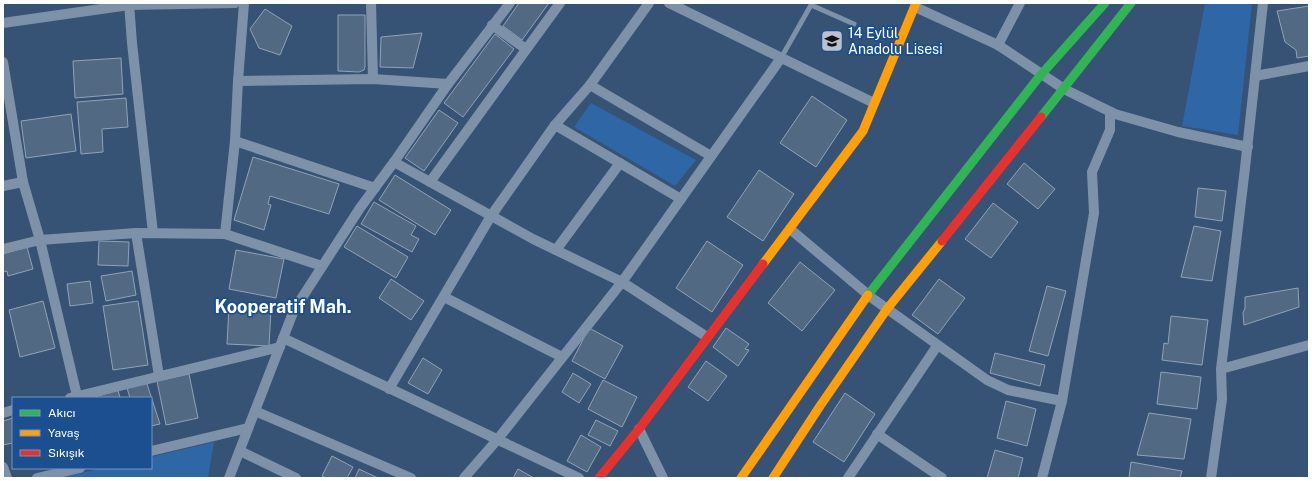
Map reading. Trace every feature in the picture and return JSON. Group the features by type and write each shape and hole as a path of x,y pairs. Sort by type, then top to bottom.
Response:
{"street":[{"path":"3,23 129,4 235,3"},
{"path":"225,234 235,141 244,3"},
{"path":"371,3 373,78"},
{"path":"229,478 294,310 360,208 448,84 510,3"},
{"path":"430,182 560,3"},
{"path":"389,389 491,216 556,125 590,84 648,3"},
{"path":"669,3 874,103"},
{"path":"998,45 1020,3"},
{"path":"741,478 868,295 1042,74 1105,3"},
{"path":"773,478 820,406 887,309 1064,89 1130,3"},
{"path":"1211,478 1222,399 1221,368 1248,147 1263,3"},
{"path":"129,4 153,233"},
{"path":"599,478 639,429 707,336 790,229 863,131 916,5 998,45 1064,89 1110,112 1178,132 1248,147"},
{"path":"492,25 526,49"},
{"path":"464,478 622,282 781,58"},
{"path":"3,62 23,182 40,240 74,397 159,376 281,342 389,389 579,478"},
{"path":"1255,76 1309,66"},
{"path":"238,81 373,78 448,84"},
{"path":"590,84 712,156"},
{"path":"1042,478 1062,401 1094,213 1092,172 1110,130 1110,112"},
{"path":"556,125 681,199"},
{"path":"235,141 375,188"},
{"path":"394,162 491,216 622,282 707,336"},
{"path":"556,250 620,163"},
{"path":"3,186 23,182"},
{"path":"790,229 868,295 937,346 987,380 1008,390 1062,401"},
{"path":"136,233 159,376"},
{"path":"3,249 40,240 136,233 225,234 322,266"},
{"path":"444,297 562,357"},
{"path":"1221,368 1309,345"},
{"path":"848,478 937,346"},
{"path":"255,411 411,478"},
{"path":"152,451 248,428"},
{"path":"639,429 663,478"},
{"path":"878,434 942,478"},
{"path":"240,451 296,478"},
{"path":"3,467 7,478"},
{"path":"37,478 76,469"}],"lane":[{"path":"781,58 809,4 854,24"}],"shaded area":[{"path":"1205,3 1252,3 1238,135 1182,126"},
{"path":"591,103 696,160 675,186 574,127"},
{"path":"214,442 208,478 59,478 99,469 152,469 152,457"}],"building":[{"path":"519,3 549,3 522,40 503,26"},
{"path":"1309,6 1309,56 1297,58 1296,50 1285,42 1277,11"},
{"path":"265,9 292,26 280,55 259,48 250,29"},
{"path":"338,15 365,15 364,70 359,72 338,71"},
{"path":"422,33 413,68 380,67 381,37"},
{"path":"495,34 514,49 463,117 444,103"},
{"path":"121,58 123,94 75,98 73,61"},
{"path":"812,96 847,120 816,167 780,143"},
{"path":"126,98 128,127 102,129 103,152 81,154 77,102"},
{"path":"439,110 458,123 424,171 405,158"},
{"path":"71,114 76,151 26,158 21,121"},
{"path":"253,157 339,184 329,214 270,196 268,204 271,205 264,230 234,220"},
{"path":"1024,163 1055,189 1038,209 1007,184"},
{"path":"759,170 794,194 763,241 727,217"},
{"path":"395,175 451,210 435,235 379,200"},
{"path":"1198,188 1226,191 1222,221 1195,217"},
{"path":"374,202 416,226 411,235 419,239 412,252 361,224"},
{"path":"993,203 1018,222 991,258 965,239"},
{"path":"357,226 408,257 396,278 344,247"},
{"path":"1194,226 1221,231 1212,281 1181,277"},
{"path":"99,241 129,242 128,266 98,265"},
{"path":"707,241 743,265 712,312 676,288"},
{"path":"27,247 33,269 8,276 7,271 3,272 3,254"},
{"path":"236,250 284,259 276,298 229,289"},
{"path":"800,262 835,290 802,331 768,303"},
{"path":"132,271 136,295 106,301 101,276"},
{"path":"391,279 424,301 411,320 379,298"},
{"path":"939,279 965,298 938,334 912,315"},
{"path":"90,281 93,303 70,306 67,284"},
{"path":"1047,286 1066,291 1048,356 1029,351"},
{"path":"1298,288 1299,307 1244,325 1243,313 1245,308 1245,297"},
{"path":"43,301 55,348 20,357 9,310"},
{"path":"138,301 148,365 113,370 103,306"},
{"path":"229,307 271,309 269,346 227,344"},
{"path":"1171,316 1208,320 1202,365 1162,360 1164,343 1168,344"},
{"path":"589,328 623,346 605,379 572,361"},
{"path":"726,328 749,344 745,349 749,350 738,366 713,347"},
{"path":"995,353 1045,365 1040,386 990,373"},
{"path":"423,358 442,370 428,394 408,383"},
{"path":"706,361 727,376 708,401 688,387"},
{"path":"1161,372 1201,377 1197,409 1157,404"},
{"path":"573,373 591,384 579,403 562,392"},
{"path":"189,374 198,418 166,425 157,381"},
{"path":"603,380 637,397 622,427 588,409"},
{"path":"146,381 151,397 130,397 127,388"},
{"path":"118,390 120,397 95,397"},
{"path":"845,393 875,414 844,462 813,442"},
{"path":"152,399 160,424 152,426"},
{"path":"1006,401 1036,409 1027,446 997,438"},
{"path":"1149,413 1191,419 1184,459 1137,455"},
{"path":"12,418 12,443 3,445 3,421"},
{"path":"596,420 618,431 610,446 588,435"},
{"path":"581,435 601,447 587,472 567,461"},
{"path":"995,450 1023,458 1018,478 987,478"},
{"path":"332,456 353,467 347,478 326,478 322,476"},
{"path":"1131,462 1182,471 1180,478 1129,478"},
{"path":"359,469 378,478 355,478"},
{"path":"518,469 534,478 513,478"}],"traffic: fast":[{"path":"868,295 1039,77 1105,3"},
{"path":"1041,117 1131,3"}],"traffic: slow":[{"path":"763,264 863,131 916,3"},
{"path":"773,478 820,406 887,309 942,241"},
{"path":"741,478 868,295"}],"traffic: jam":[{"path":"942,241 1041,117"},
{"path":"599,478 639,429 763,264"}],"place":[{"name":"14 Eylül Anadolu Lisesi","path":"832,41"}],"district":[{"name":"Kooperatif Mah.","path":"283,307"}]}
